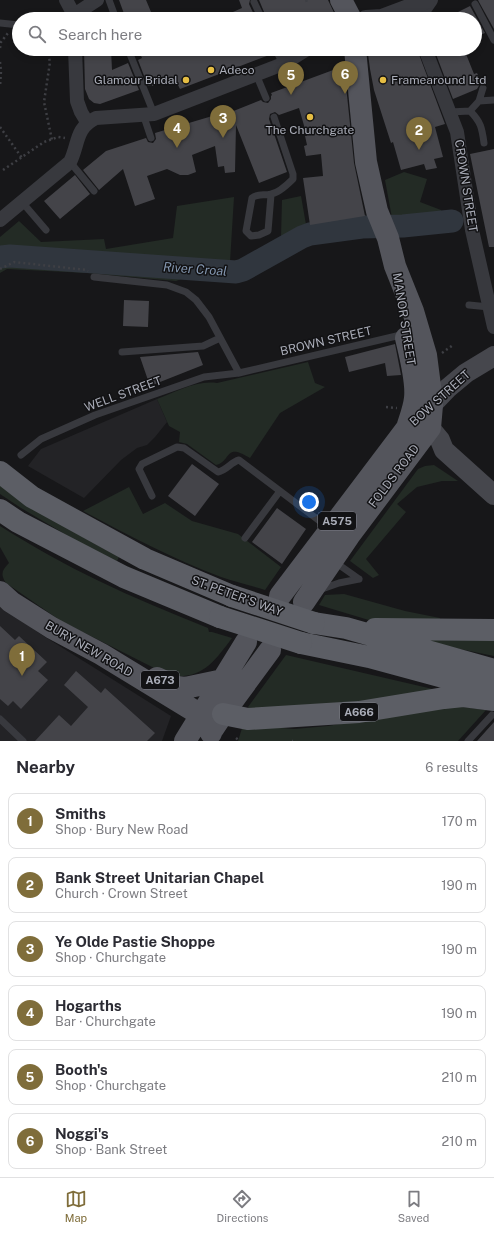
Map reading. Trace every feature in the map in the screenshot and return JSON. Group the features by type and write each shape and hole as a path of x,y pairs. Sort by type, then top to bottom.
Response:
{"highway":[{"name":"ST. PETER'S WAY","path":"0,472 32,497 144,559 232,596 314,623 346,628 494,670"},
{"name":"ST. PETER'S WAY","path":"0,510 18,522 124,578 220,617 301,643 369,657 494,691"},
{"path":"346,628 494,630"},
{"name":"A666","path":"223,714 239,718 255,719 359,712 463,696 493,707"}],"main road":[{"path":"342,0 348,12"},
{"name":"MANOR STREET","path":"356,56 366,162 377,211 388,238 396,266 410,300 412,332 411,357 430,410"},
{"name":"MANOR STREET","path":"412,332 432,355 429,375 430,410"},
{"path":"432,355 432,366 438,372 453,377 466,373"},
{"name":"BOW STREET","path":"430,410 479,376 494,357"},
{"name":"BOW STREET","path":"430,410 448,388 466,373 494,357"},
{"name":"MANOR STREET","path":"407,428 413,408 430,410"},
{"path":"430,410 444,450 494,495"},
{"name":"FOLDS ROAD","path":"306,598 323,561 376,500 406,459 430,410"},
{"name":"FOLDS ROAD","path":"284,591 340,528 407,428"},
{"path":"406,459 432,449 444,450"},
{"name":"BURY NEW ROAD","path":"0,592 11,602 52,628 101,654 206,730"},
{"path":"206,730 223,680 246,642"},
{"path":"185,741 206,730 223,714 270,650"},
{"name":"A673","path":"101,654 177,688 185,688 223,680"},
{"path":"223,680 223,714"}],"street":[{"path":"66,0 69,12"},
{"path":"80,12 97,0"},
{"path":"400,12 412,8 426,0"},
{"path":"422,12 431,0"},
{"path":"75,56 77,101 81,112 88,122"},
{"path":"0,220 70,162 82,129 88,122 96,118 149,114 256,74 280,58 286,56"},
{"name":"CROWN STREET","path":"428,56 457,132 472,230 494,327"}],"lane":[{"path":"109,0 113,12"},
{"path":"254,2 259,12"},
{"path":"475,4 479,12"},
{"path":"482,17 494,40"},
{"path":"0,23 12,24"},
{"path":"130,56 149,114 151,138"},
{"path":"256,74 266,98"},
{"path":"479,102 483,88"},
{"path":"450,112 470,111 479,102 494,100"},
{"path":"470,111 480,122 483,130 484,143"},
{"path":"270,195 268,231 259,235 251,236 246,231 252,198 258,195 270,195 275,193 293,179 293,174 274,117"},
{"path":"70,162 94,191"},
{"path":"22,202 46,230"},
{"path":"94,277 167,285 186,292 204,309 239,373"},
{"path":"469,305 489,307"},
{"name":"BROWN STREET","path":"239,373 412,332"},
{"path":"122,352 204,346 220,338"},
{"name":"WELL STREET","path":"21,455 41,439 95,415 204,377 239,373"},
{"path":"152,496 139,469 142,464 177,448 184,448 218,472 224,471 234,462 239,460 280,491 340,528 376,500"},
{"path":"245,538 280,491"},
{"path":"284,591 323,561 359,579 328,586 306,598"},
{"path":"468,741 493,707"},
{"path":"0,720 23,741"}],"path":[{"path":"0,48 1,42 12,30"},
{"path":"49,56 50,62 44,102 52,140"},
{"path":"0,62 2,71 0,86"},
{"path":"0,127 22,158"},
{"path":"3,170 44,142 58,137 78,139"},
{"path":"0,269 14,262 87,270 94,277"},
{"path":"432,355 453,345"},
{"path":"236,738 240,741"}],"shaded area":[{"path":"404,172 427,179 420,202 441,210 444,225 409,231 392,218 385,180"},
{"path":"301,196 309,242 301,243 240,279 195,274 176,281 87,273 7,269 0,273 0,237 19,221 41,242 104,239 106,249 173,238 177,206 234,197 230,262 236,264 281,237 282,200"},
{"path":"308,362 315,383 325,387 280,413 250,458 236,452 232,452 221,463 216,465 187,444 179,442 180,432 169,426 157,399 201,383 217,383"},
{"path":"157,399 167,422 147,445 137,448 121,460 84,498 28,466 41,449"},
{"path":"434,465 458,481 442,481 417,487 397,504 406,512 366,559 379,575 373,578 350,561 418,469 425,466"},
{"path":"0,485 58,523 119,557 117,561 80,543 21,508 0,494"},
{"path":"129,487 143,514 165,503 192,521 238,534 281,567 265,590 221,577 168,555 83,511"},
{"path":"0,526 49,555 99,581 208,628 209,632 232,638 213,662 206,668 189,675 168,675 61,621 6,583 2,575 9,563 0,547"},
{"path":"344,594 405,611 440,618 439,623 372,621 319,605 325,595"},
{"path":"0,606 42,635 171,716 162,741 0,741"},
{"path":"391,635 494,639 494,656"},
{"path":"286,655 437,690 367,705 249,709 248,707"},
{"path":"447,705 486,710 458,741 238,741 243,725 294,729 328,726"}],"building":[{"path":"119,0 146,0 151,12 123,12"},
{"path":"239,0 250,0 249,4 253,12 233,12 242,8"},
{"path":"259,0 328,0 334,12 264,12"},
{"path":"478,0 494,0 494,29 479,2"},
{"path":"470,6 473,12 458,12"},
{"path":"84,56 111,56 112,70 128,63 139,90 100,104 94,103 89,99 85,89"},
{"path":"141,56 267,56 180,89 174,77 152,86 148,86 138,60 142,58"},
{"path":"368,56 420,56 445,124 435,127 443,157 434,159 437,168 426,170 424,164 401,170 393,142 391,143 374,90"},
{"path":"437,56 467,56 474,74 477,73 481,82 477,89 453,99"},
{"path":"344,66 354,163 365,216 310,225 303,178 323,176 321,154 306,156 304,146 307,145 305,136 307,136 299,108 279,115 275,112 270,114 269,119 287,172 259,183 236,125 235,172 225,173 224,166 218,167 215,146 192,155 196,172 188,175 180,175 167,169 147,176 155,199 135,206 123,169 99,190 83,170 106,151 146,138 148,142 153,143 156,139 155,133 209,117 230,108 231,112 261,100 268,103 271,99 271,93"},
{"path":"494,149 494,247 489,247 470,154"},
{"path":"75,175 90,194 60,219 44,201"},
{"path":"124,300 149,301 148,327 123,326"},
{"path":"395,344 401,375 387,376 385,363 349,372 345,357"},
{"path":"198,352 203,365 150,386 140,357"},
{"path":"192,464 219,484 195,516 168,496"},
{"path":"277,508 306,529 282,564 252,542"},
{"path":"0,626 15,640 19,636 47,662 38,671 48,680 21,709 13,701 8,706 0,699"},
{"path":"76,671 101,693 105,688 155,733 147,741 35,741 59,715 71,726 88,707 64,685"},
{"path":"494,722 494,741 477,741"}],"waterway":[{"name":"River Croal","path":"0,257 10,256 236,272 243,270 310,234 362,227 403,226 452,221"}],"place":[{"name":"Adeco","path":"211,70"},
{"name":"Glamour Bridal","path":"186,80"},
{"name":"Framearound Ltd","path":"383,80"},
{"name":"Noggi's","path":"345,94"},
{"name":"Booth's","path":"291,95"},
{"name":"The Churchgate","path":"310,117"},
{"name":"Ye Olde Pastie Shoppe","path":"223,138"},
{"name":"Hogarths","path":"177,148"},
{"name":"Bank Street Unitarian Chapel","path":"419,150"},
{"name":"Smiths","path":"22,676"}]}
